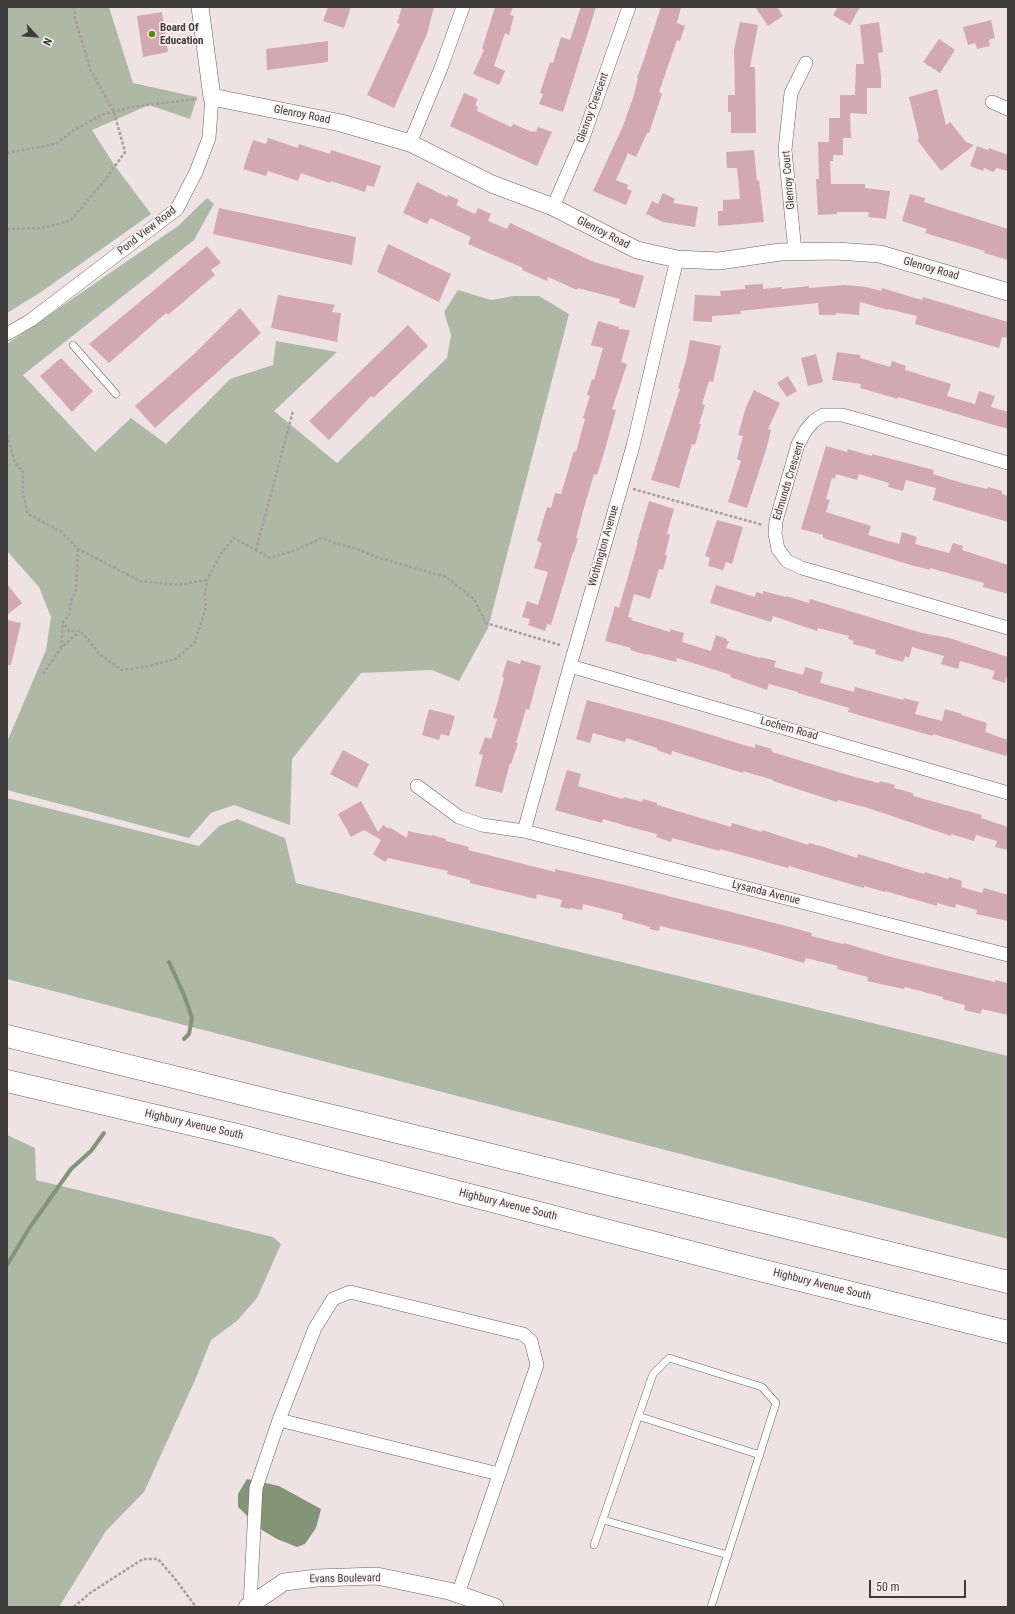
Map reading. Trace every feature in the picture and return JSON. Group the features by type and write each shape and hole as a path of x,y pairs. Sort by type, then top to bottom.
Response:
{"highway":[{"path":"7,1036 1008,1282"},
{"name":"Highbury Avenue South","path":"7,1081 236,1135 740,1265 1008,1332"}],"street":[{"name":"Pond View Road","path":"7,334 31,320 177,208 196,172 209,138 212,97 200,7"},
{"path":"410,143 441,68 463,7"},
{"name":"Glenroy Crescent","path":"553,207 583,138 629,7"},
{"name":"Glenroy Court","path":"795,252 785,150 791,93 806,63"},
{"name":"Glenroy Road","path":"212,97 341,123 410,143 492,184 553,207 637,250 677,259 719,261 780,252 836,251 880,254 1008,292"},
{"path":"992,102 1008,109"},
{"name":"Wothington Avenue","path":"524,831 633,446 677,259"},
{"name":"Edmunds Crescent","path":"1008,463 864,421 842,416 823,415 814,421 806,430 798,444 776,521 775,534 778,549 787,560 802,568 1008,628"},
{"name":"Lochem Road","path":"570,666 1008,793"},
{"name":"Lysanda Avenue","path":"417,786 459,817 482,825 524,831 1008,955"},
{"path":"249,1606 256,1488 279,1420 315,1328 333,1299 350,1292 523,1334 531,1341 537,1365 458,1594"},
{"path":"279,1420 499,1474"},
{"name":"Evans Boulevard","path":"249,1606 284,1582 317,1578 377,1576 458,1594 495,1607"}],"lane":[{"path":"73,345 116,394"},
{"path":"594,1544 653,1374 669,1358 762,1387 776,1403 711,1607"},
{"path":"638,1416 760,1455"},
{"path":"603,1520 728,1555"}],"path":[{"path":"7,229 42,228 70,221 105,180 125,152 114,112 90,69 75,18 74,7"},
{"path":"7,153 56,144 74,130 101,115 131,107 212,97"},
{"path":"256,550 293,411"},
{"path":"7,435 15,462 23,471 23,493 28,514 60,531 78,548 140,581 176,585 207,580"},
{"path":"622,485 776,527"},
{"path":"62,622 69,631 80,631 94,646 98,653 122,670 145,667 176,659 195,642 206,607 205,594 207,580 220,555 234,538 270,558 298,549 322,538 337,544 355,548 376,557 446,577 474,599 486,623 560,645"},
{"path":"61,648 62,622 69,615 71,602 76,591 78,548"},
{"path":"43,674 61,648 80,631"},
{"path":"74,1607 90,1593 143,1559 158,1559 196,1607"}],"shaded area":[{"path":"8,7 109,7 133,83 197,97 190,119 149,105 92,130 113,163 151,214 41,292 7,313 7,23"},
{"path":"207,198 214,204 194,240 23,375 95,452 131,418 166,444 230,379 273,365 276,341 337,352 274,411 337,463 447,358 451,335 444,312 458,290 491,300 514,296 539,296 569,314 488,628 459,681 432,670 361,673 292,759 290,825 234,805 211,813 189,838 7,790 7,742 46,650 51,617 39,587 7,551 7,344 178,226"},
{"path":"7,798 199,846 219,826 237,819 285,838 296,883 1008,1056 1008,1239 7,979"},
{"path":"7,1135 35,1148 36,1180 273,1237 281,1244 257,1298 237,1321 211,1340 195,1380 144,1492 106,1531 59,1607 7,1607"},
{"path":"247,1479 279,1486 321,1509 316,1528 305,1544 297,1547 277,1539 262,1530 238,1507 238,1494"}],"building":[{"path":"328,7 351,7 344,28 323,21"},
{"path":"402,7 434,7 427,34 394,108 367,95 400,24 397,23"},
{"path":"495,7 513,7 510,15 514,16 509,35 505,33 494,66 505,71 499,85 473,74 484,50 482,49"},
{"path":"581,7 596,7 563,112 539,104 543,94 540,93 550,62 553,63 561,37 570,40"},
{"path":"661,7 681,7 677,23 685,26 680,41 677,40 659,92 662,94 649,133 647,133 636,157 628,153 616,180 628,185 627,189 632,191 626,205 593,191 623,126 634,95 637,78"},
{"path":"755,7 777,7 783,16 768,26"},
{"path":"838,7 860,7 850,25 833,15"},
{"name":"Board Of Education","path":"162,12 168,52 143,57 137,16"},
{"path":"991,20 995,38 989,40 990,46 977,49 975,43 968,45 963,27"},
{"path":"740,22 758,25 750,67 755,67 756,133 731,133 731,112 728,112 728,95 735,95 734,50"},
{"path":"879,22 883,52 878,53 881,88 867,88 867,114 850,113 851,138 843,138 843,155 833,155 833,161 830,161 831,184 865,184 865,188 890,191 886,219 868,217 869,212 837,212 837,214 818,215 816,179 819,179 818,142 829,142 829,118 840,118 840,95 855,95 856,64 864,64 860,25"},
{"path":"939,39 955,50 940,73 923,62"},
{"path":"328,41 328,62 267,70 266,49"},
{"path":"937,89 946,125 950,122 966,142 974,145 941,171 917,140 919,138 909,97"},
{"path":"464,93 478,99 475,105 478,107 477,111 511,127 513,124 532,132 536,132 538,127 552,132 537,166 450,126"},
{"path":"268,138 298,148 299,144 330,154 331,150 381,166 374,187 367,185 365,192 331,181 330,183 301,173 298,181 268,171 266,176 243,169 253,140 266,144"},
{"path":"977,146 988,150 989,148 1008,155 1008,171 996,168 994,172 984,168 983,171 970,166"},
{"path":"754,150 757,181 759,180 764,222 718,226 718,211 723,211 723,200 740,199 737,168 727,168 726,152"},
{"path":"417,182 447,197 448,195 459,200 456,205 475,214 478,208 491,214 488,221 507,229 510,223 594,262 644,276 635,308 619,303 620,299 578,288 577,290 548,277 547,281 522,270 523,268 468,244 471,237 430,218 427,224 403,213"},
{"path":"663,193 675,199 673,203 698,207 695,227 663,222 646,214 652,201 658,204"},
{"path":"910,194 925,198 924,202 1008,229 1008,260 984,253 985,251 925,233 927,229 902,221"},
{"path":"219,208 356,237 352,265 213,234"},
{"path":"388,244 451,274 439,302 377,272"},
{"path":"207,246 221,263 211,270 215,275 168,315 166,313 109,363 89,344"},
{"path":"763,284 763,289 782,287 782,289 809,286 809,288 845,285 866,287 881,291 882,288 922,300 923,297 1008,322 1008,338 1002,337 999,348 915,324 917,316 860,302 859,315 836,313 836,315 819,315 818,303 740,311 741,314 712,316 712,322 693,321 695,295 721,296 720,291 745,289 745,285"},
{"path":"278,295 335,305 332,312 341,313 337,342 271,328"},
{"path":"240,308 261,333 155,428 135,406 193,355"},
{"path":"598,321 619,327 619,329 630,330 621,362 627,364 612,409 616,410 604,453 597,475 594,474 583,511 574,552 551,625 547,624 545,631 528,625 530,619 522,617 527,601 538,605 548,572 534,568 542,543 537,541 547,507 551,508 555,493 561,494 574,451 576,452 585,419 583,418 590,396 587,395 592,379 594,380 603,348 591,345"},
{"path":"408,325 428,346 373,398 371,396 329,440 309,421"},
{"path":"690,340 721,346 713,382 709,381 702,404 705,405 699,424 701,424 695,445 692,444 679,488 651,480 680,389 678,388 686,361"},
{"path":"837,352 860,355 860,358 890,367 892,361 906,366 905,370 951,384 947,396 975,404 979,391 995,396 991,407 1008,412 1008,429 898,397 898,399 860,388 861,384 832,380"},
{"path":"816,354 823,382 808,386 801,358"},
{"path":"61,358 93,391 72,412 40,376"},
{"path":"788,376 797,391 787,397 777,383"},
{"path":"754,390 780,403 768,429 771,430 766,450 747,508 728,502 741,461 737,459 743,436 738,435 746,407"},
{"path":"826,446 847,452 848,449 872,456 872,454 934,470 933,474 962,483 1002,491 1002,494 1008,496 1008,522 933,500 936,488 906,480 903,491 888,487 889,483 859,474 857,480 836,474 835,479 832,478 826,499 830,500 826,512 871,526 868,535 899,544 902,532 917,537 915,544 949,553 953,543 963,546 962,550 1008,565 1008,594 983,587 984,583 930,568 930,570 914,566 823,538 823,535 801,529"},
{"path":"649,501 674,509 667,534 670,535 665,555 667,556 663,570 659,569 650,599 634,594 628,617 632,618 631,620 670,632 670,629 684,633 682,642 711,651 716,635 729,641 726,648 776,661 774,667 803,675 805,667 823,672 820,683 854,692 855,687 903,700 904,698 919,702 915,714 942,721 945,709 987,723 985,732 1008,740 1006,756 933,734 933,736 848,712 849,708 798,692 769,684 767,690 730,677 731,675 677,658 676,662 630,650 631,648 605,641 615,606 619,608"},
{"path":"717,520 743,527 732,564 726,562 723,570 708,566 710,558 705,556"},
{"path":"7,584 22,603 7,615"},
{"path":"716,585 755,597 756,592 763,594 763,591 809,603 810,599 922,633 949,638 1008,657 1008,673 1005,683 992,679 995,671 960,661 958,669 941,664 944,656 912,647 909,658 905,656 903,662 875,654 876,650 853,644 854,641 848,639 849,636 818,628 817,631 773,616 771,622 710,603"},
{"path":"7,620 21,623 11,665 7,665"},
{"path":"507,660 520,664 521,660 541,666 529,710 526,709 516,743 518,743 511,764 510,763 502,793 475,786 483,755 479,754 485,737 491,739 497,719 493,718 504,678 502,677"},
{"path":"587,700 666,721 755,748 755,744 772,749 772,752 851,776 879,783 880,781 895,785 894,788 913,793 913,796 982,815 981,818 1008,827 1008,850 995,847 997,841 976,835 974,841 951,834 951,836 871,809 838,800 837,802 743,771 743,773 672,751 671,755 657,750 657,748 626,738 625,742 593,733 590,743 576,739"},
{"path":"429,709 455,716 449,736 441,734 439,740 422,735"},
{"path":"343,750 369,764 357,788 330,774"},
{"path":"567,770 581,774 578,786 623,799 624,797 642,802 643,799 657,803 657,805 731,827 732,823 762,832 762,830 808,845 809,843 857,858 858,854 924,874 925,872 948,879 949,877 962,881 961,887 982,893 984,888 1008,895 1008,921 976,914 977,910 956,904 955,908 937,903 937,906 885,891 864,886 864,888 789,866 788,868 720,849 720,851 672,838 671,842 656,837 657,834 603,819 602,823 555,810"},
{"path":"361,801 378,832 383,825 407,838 408,831 432,835 446,839 446,841 469,847 468,850 555,872 555,869 625,885 812,933 811,936 844,943 891,957 995,982 995,980 1008,983 1008,1015 982,1009 981,1014 964,1010 965,1005 942,999 943,997 905,987 904,989 867,981 868,977 837,969 838,966 806,958 804,963 752,948 660,926 659,931 649,929 650,927 622,919 623,914 583,904 582,910 560,907 562,900 537,894 536,899 470,883 470,880 447,874 448,871 388,858 385,862 373,854 381,840 364,830 351,837 338,814"}],"waterway":[{"path":"169,962 184,995 192,1018 189,1034 184,1039"},
{"path":"7,1265 30,1227 71,1169 91,1151 104,1133"}],"place":[{"name":"Board Of Education","path":"152,34"}]}
